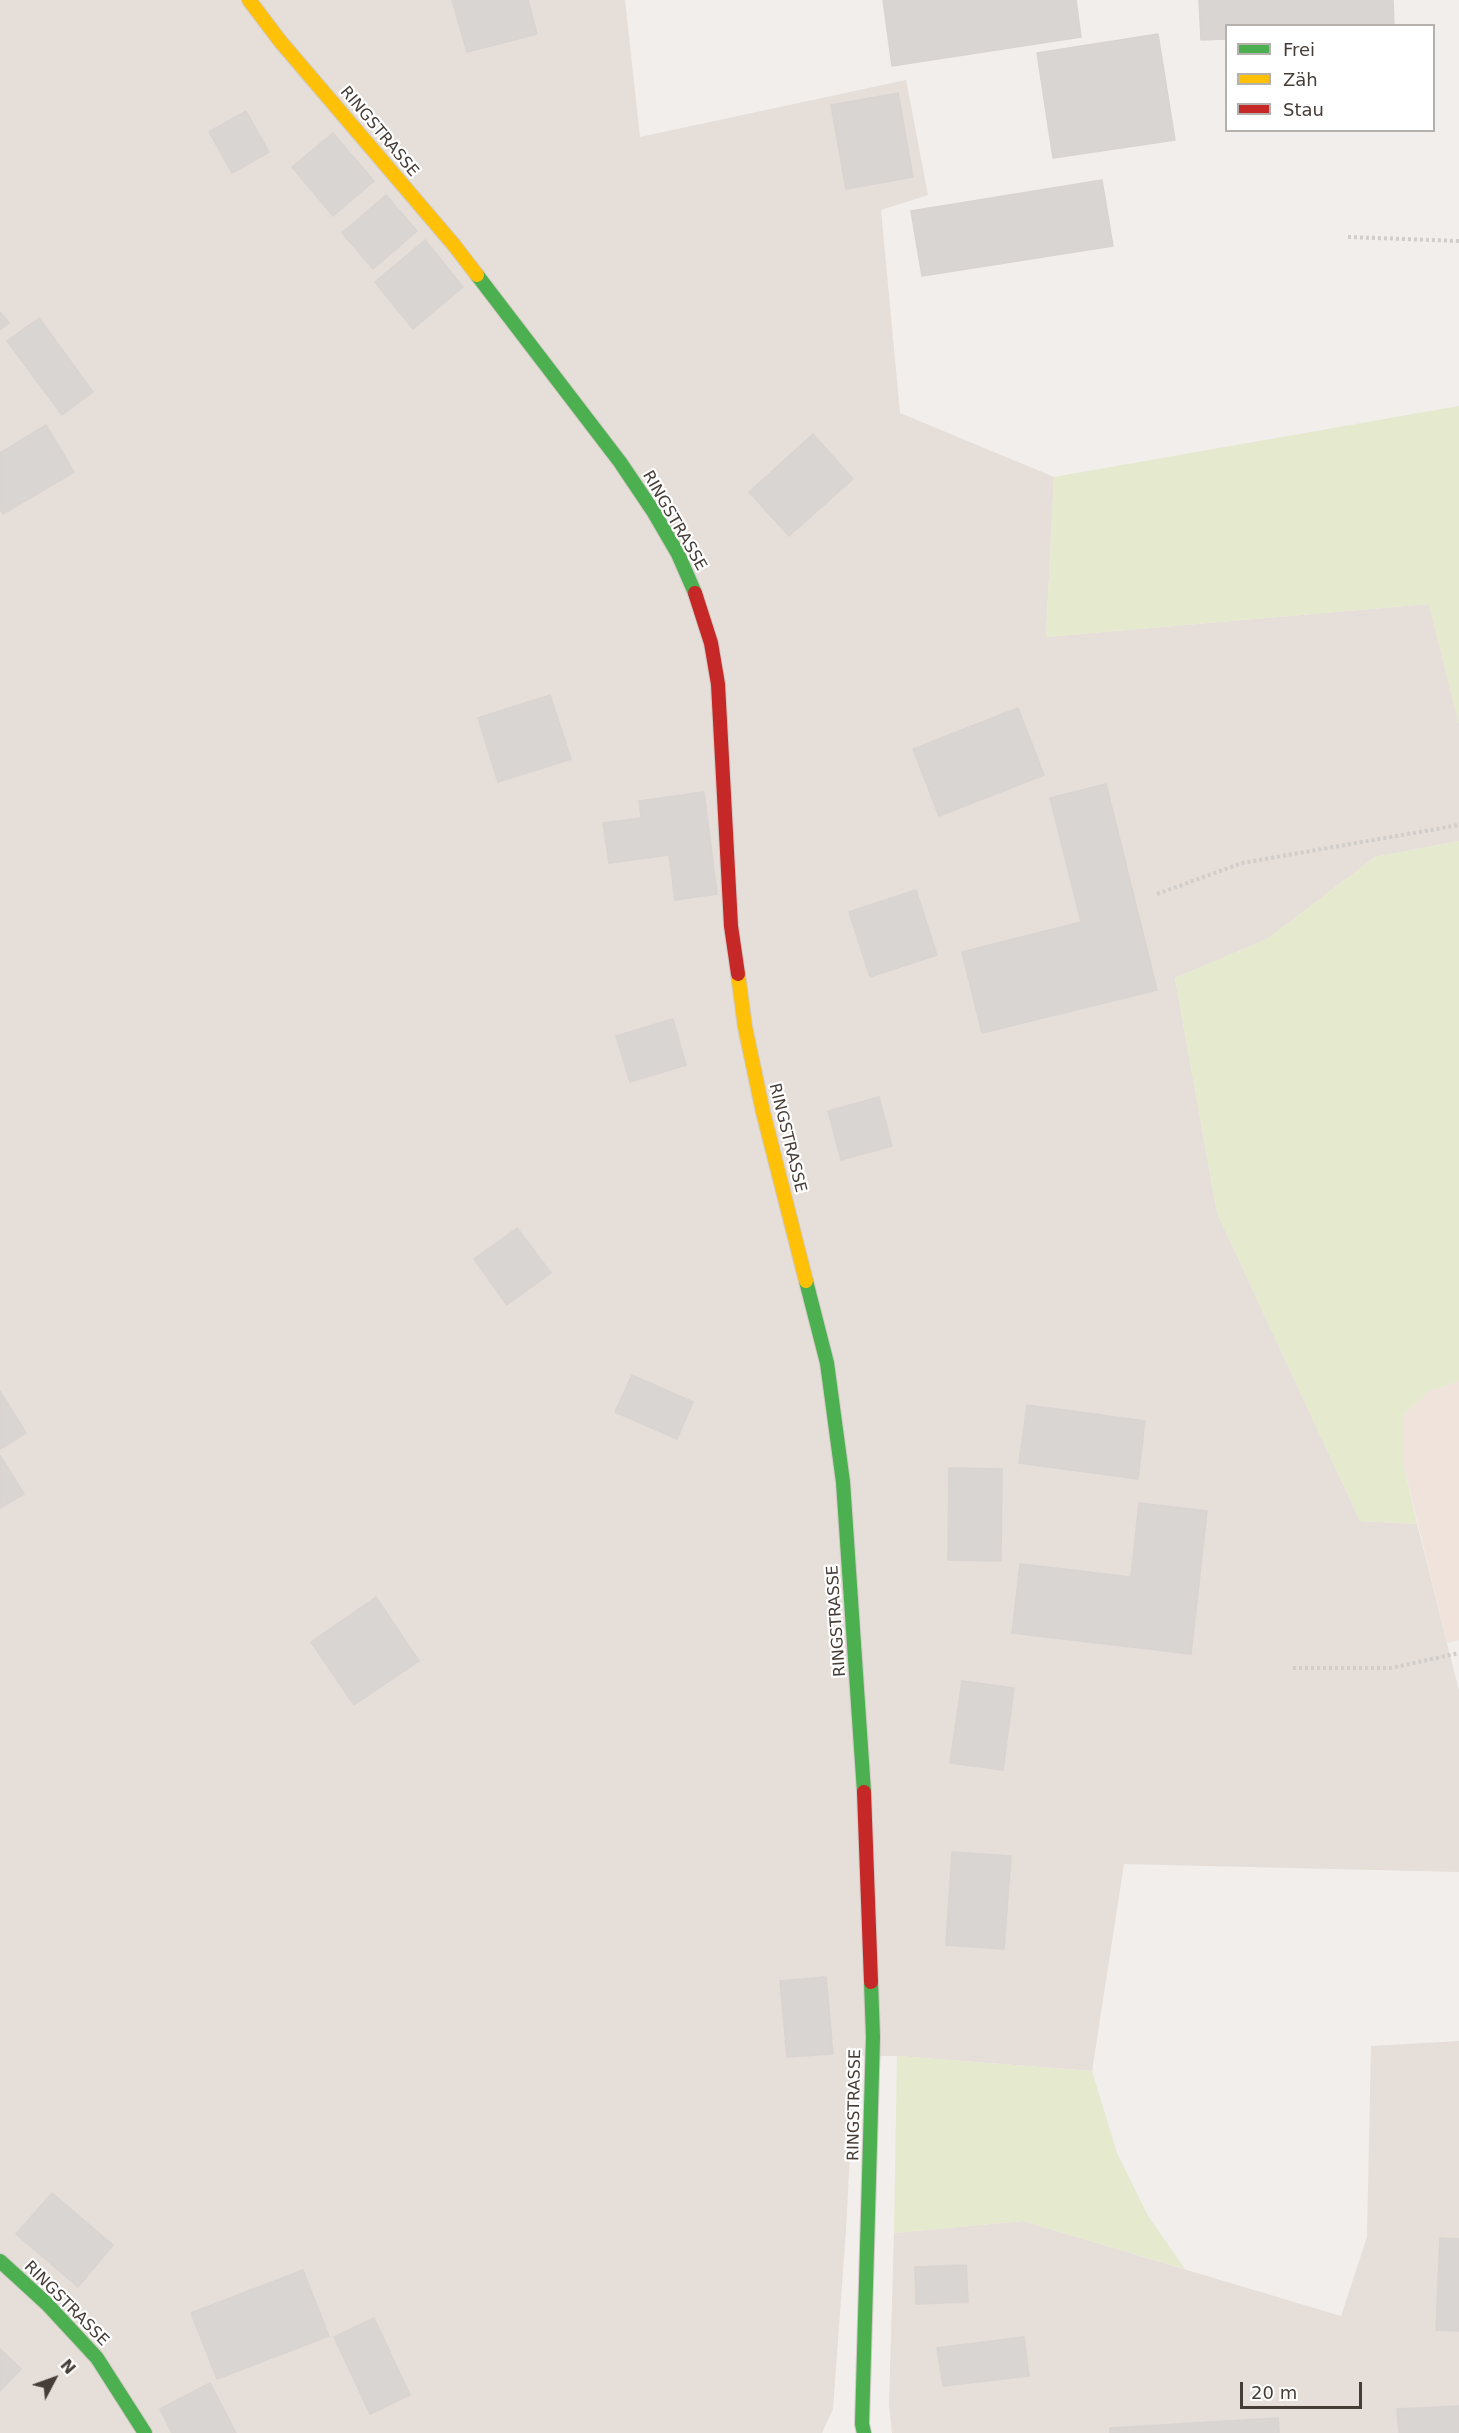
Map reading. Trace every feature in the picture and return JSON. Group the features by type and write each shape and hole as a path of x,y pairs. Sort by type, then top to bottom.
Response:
{"street":[{"name":"RINGSTRASSE","path":"249,0 280,41 454,244 620,462 678,554 697,598 711,643 718,684 731,927 745,1027 763,1112 827,1363 843,1482 867,1836 873,2037 862,2424 864,2433"},
{"name":"RINGSTRASSE","path":"0,2261 47,2304 97,2358 145,2433"}],"path":[{"path":"1348,237 1459,241"},
{"path":"1157,894 1242,863 1459,825"},
{"path":"1293,1668 1391,1668 1459,1653"}],"shaded area":[{"path":"0,0 625,0 640,137 906,80 928,195 881,210 900,413 1054,477 1046,637 1429,604 1459,724 1459,841 1375,857 1267,939 1175,978 1217,1213 1360,1521 1417,1524 1459,1691 1459,1872 1124,1864 1092,2071 897,2056 855,2056 846,2230 833,2409 822,2433 0,2433"},
{"path":"1459,1381 1459,1640 1447,1643 1403,1463 1403,1415 1430,1391"},
{"path":"1459,2041 1459,2433 892,2433 889,2405 894,2233 1023,2221 1341,2316 1367,2237 1371,2046"}],"green space":[{"path":"1459,406 1459,724 1429,604 1046,637 1054,477"},
{"path":"1459,841 1459,1381 1430,1391 1403,1415 1403,1463 1417,1524 1360,1521 1217,1213 1175,978 1267,939 1375,857"},
{"path":"897,2056 1092,2071 1117,2153 1148,2216 1185,2269 1023,2221 894,2233"}],"building":[{"path":"452,0 528,0 537,34 467,52"},
{"path":"883,0 1076,0 1081,37 892,66"},
{"path":"1199,0 1393,0 1394,24 1225,24 1225,39 1201,40"},
{"path":"1158,34 1175,140 1053,158 1037,53"},
{"path":"898,93 913,177 846,189 831,105"},
{"path":"246,111 269,152 232,173 209,132"},
{"path":"333,133 374,181 333,216 292,167"},
{"path":"1102,180 1113,246 922,276 911,211"},
{"path":"386,195 417,231 373,269 342,233"},
{"path":"425,240 463,287 413,329 375,282"},
{"path":"0,312 9,323 0,330"},
{"path":"39,318 93,392 62,415 7,341"},
{"path":"46,425 74,472 3,514 0,509 0,453"},
{"path":"813,434 853,479 789,536 749,492"},
{"path":"550,695 571,759 498,782 478,718"},
{"path":"1018,708 1044,775 939,816 913,749"},
{"path":"1106,784 1157,990 982,1033 962,952 1081,922 1050,798"},
{"path":"704,792 717,894 675,900 669,855 609,863 603,823 641,818 639,801"},
{"path":"916,890 937,955 870,977 849,912"},
{"path":"673,1019 686,1065 630,1082 616,1036"},
{"path":"879,1097 892,1146 841,1160 828,1111"},
{"path":"517,1228 551,1273 507,1305 474,1259"},
{"path":"632,1375 693,1402 677,1439 615,1412"},
{"path":"0,1391 26,1433 0,1449"},
{"path":"1027,1405 1145,1421 1138,1479 1019,1463"},
{"path":"0,1455 24,1494 0,1508"},
{"path":"949,1468 1002,1469 1001,1561 948,1560"},
{"path":"1139,1503 1207,1511 1191,1654 1012,1633 1020,1564 1131,1577"},
{"path":"376,1597 419,1661 354,1705 311,1642"},
{"path":"962,1681 1014,1688 1003,1770 950,1763"},
{"path":"952,1852 1011,1856 1004,1949 946,1945"},
{"path":"826,1977 833,2054 787,2057 780,1981"},
{"path":"52,2193 113,2245 78,2287 16,2234"},
{"path":"1440,2238 1459,2239 1459,2331 1436,2330"},
{"path":"966,2265 968,2302 916,2304 915,2267"},
{"path":"303,2270 329,2336 217,2379 191,2313"},
{"path":"374,2318 410,2395 370,2414 334,2337"},
{"path":"1024,2337 1029,2376 943,2386 937,2348"},
{"path":"0,2349 21,2369 0,2391"},
{"path":"210,2383 236,2433 172,2433 160,2409"},
{"path":"1459,2406 1459,2433 1399,2433 1397,2409"},
{"path":"1278,2418 1279,2433 1195,2433 1194,2423"},
{"path":"1194,2423 1195,2433 1110,2433 1110,2428"}],"traffic: fast":[{"path":"477,275 620,462 678,554 695,593"},
{"path":"806,1281 827,1363 843,1482 864,1792"},
{"path":"864,2433 862,2424 873,2037 871,1982"},
{"path":"0,2261 47,2304 97,2358 145,2433"}],"traffic: slow":[{"path":"249,0 280,41 477,275"},
{"path":"738,974 745,1027 763,1112 806,1281"}],"traffic: jam":[{"path":"695,593 711,643 718,684 731,926 738,974"},
{"path":"864,1792 871,1982"}]}
